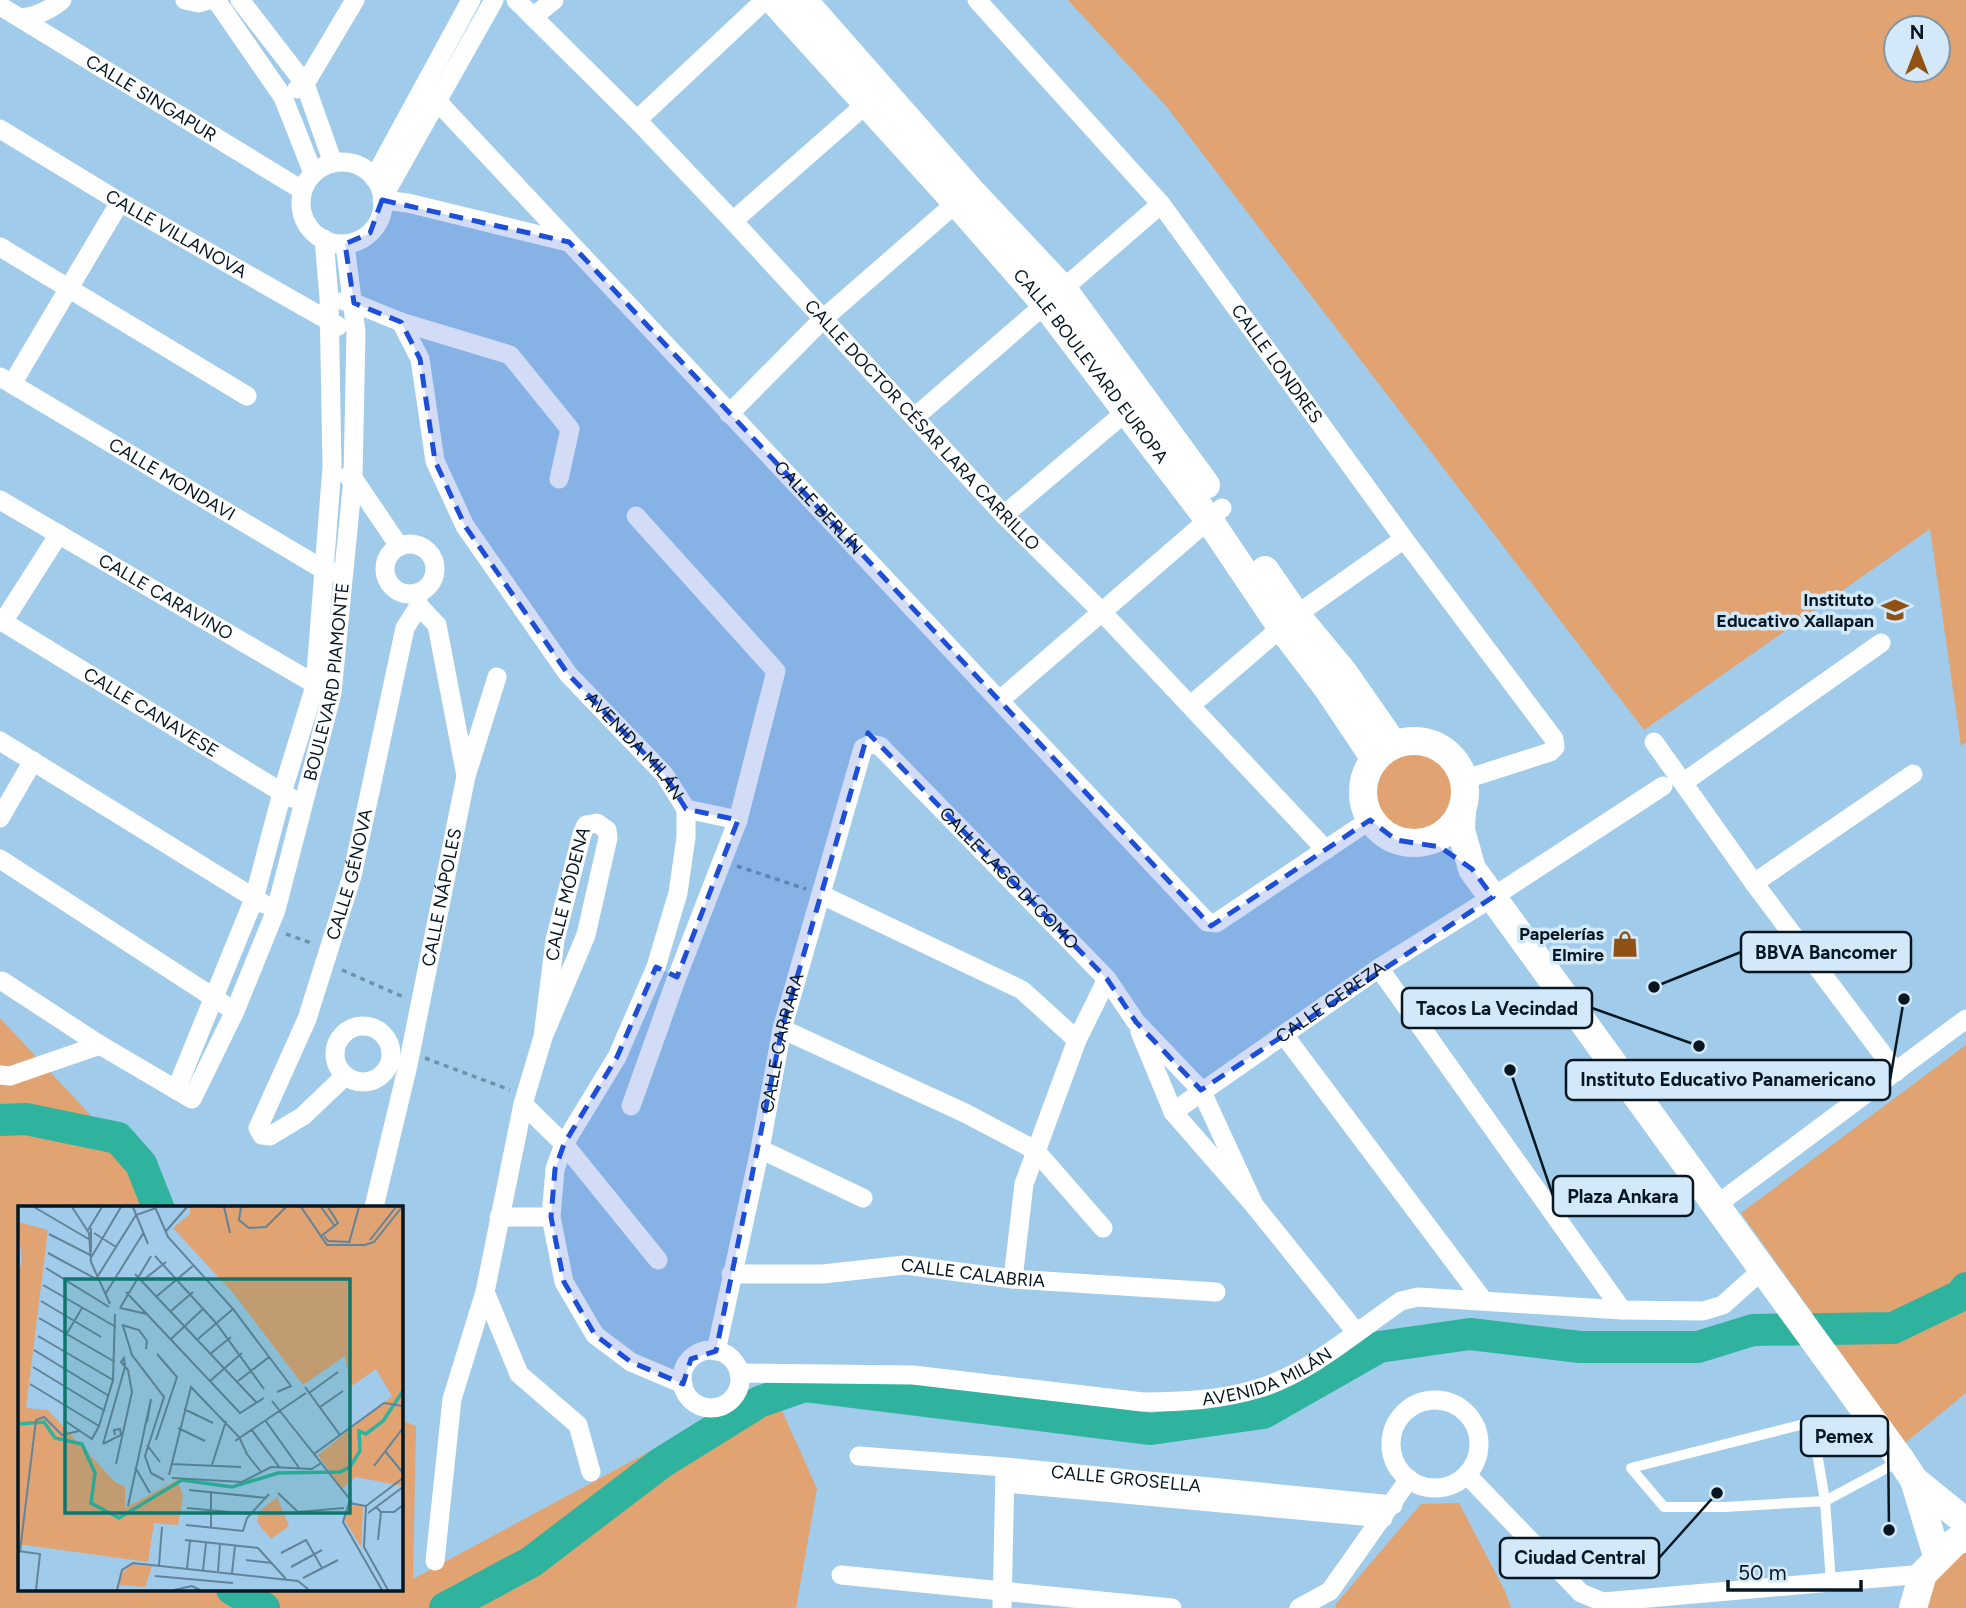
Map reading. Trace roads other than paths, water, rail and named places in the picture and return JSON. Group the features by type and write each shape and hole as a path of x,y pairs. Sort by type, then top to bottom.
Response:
{"main road":[{"name":"CALLE BOULEVARD EUROPA","path":"773,0 873,97 1054,297 1107,351 1134,405 1215,514 1288,621 1335,679 1384,752"},
{"name":"CALLE BOULEVARD EUROPA","path":"803,0 873,97"},
{"path":"1462,810 1455,824 1428,841 1412,844 1396,840 1381,832 1370,820 1364,805 1366,773 1384,752 1411,741 1444,751 1456,764 1463,780 1465,795 1461,830 1472,869"},
{"path":"1428,841 1472,869 1493,897 1907,1470 1950,1547"},
{"path":"1907,1470 1950,1547"},
{"path":"1913,1608 1950,1547"}],"street":[{"path":"21,18 37,16 52,9 62,0"},
{"path":"185,0 200,3 209,0"},
{"path":"216,0 284,97 313,173"},
{"path":"240,0 305,84 333,163"},
{"path":"284,97 305,84 355,0"},
{"path":"468,25 471,0"},
{"path":"374,178 429,95 468,25 494,0"},
{"name":"CALLE DOCTOR CÉSAR LARA CARRILLO","path":"516,0 637,120 1004,515 1102,612 1326,850"},
{"path":"533,17 554,0"},
{"path":"637,120 765,0"},
{"name":"CALLE LONDRES","path":"977,0 1161,204 1404,539 1554,739 1555,747 1550,752 1463,780"},
{"name":"CALLE SINGAPUR","path":"0,6 302,190"},
{"path":"383,198 374,178 366,169 356,164 333,163 313,173 302,190 300,202 306,224 324,239 345,244 370,233 378,223 383,210 383,198 429,95"},
{"name":"CALLE BERLÍN","path":"429,95 1207,922 1216,923 1326,850"},
{"path":"733,221 873,97"},
{"name":"CALLE VILLANOVA","path":"0,129 120,202 330,323 356,332"},
{"path":"729,414 823,319 963,196"},
{"path":"383,198 569,242"},
{"path":"6,380 69,288 120,202"},
{"path":"915,417 1161,204"},
{"name":"BOULEVARD PIAMONTE","path":"184,1094 215,1000 254,899 282,793 323,689 324,570 332,467 330,323 324,239"},
{"name":"BOULEVARD PIAMONTE","path":"184,1094 234,1011 276,910 303,805 344,574 353,478 356,332 345,244"},
{"path":"0,247 247,396"},
{"path":"329,298 354,303 401,323 510,355 570,429 559,479"},
{"name":"AVENIDA MILÁN","path":"401,323 420,359 435,461 465,526 568,674 664,774 686,809 686,836 678,893 656,967 617,1057 564,1144 555,1169 551,1217 564,1282 595,1335 631,1362 682,1384"},
{"name":"CALLE MONDAVI","path":"6,380 324,570 344,574"},
{"path":"1004,515 1134,405"},
{"path":"332,467 353,478 399,546 407,544 423,547 433,560 434,576 417,600"},
{"name":"CALLE CARAVINO","path":"0,500 323,689"},
{"path":"1000,701 1215,514"},
{"path":"631,1106 677,977 738,820 776,671 636,516"},
{"path":"2,621 59,534"},
{"path":"1191,705 1288,621 1404,539"},
{"name":"CALLE NÁPOLES","path":"373,1206 467,776 437,625 417,600 400,591 388,580 385,565 387,557 399,546"},
{"name":"CALLE GÉNOVA","path":"345,1076 303,1116 270,1136 262,1135 258,1128 307,1019 352,876 405,628 417,600"},
{"name":"CALLE CANAVESE","path":"2,621 303,805"},
{"path":"1684,782 1881,643"},
{"path":"467,776 497,677"},
{"path":"0,741 254,899 276,910"},
{"path":"1654,742 1754,883 1896,1072"},
{"name":"CALLE CARRARA","path":"716,1351 760,1149 782,1029 863,748 871,744"},
{"name":"CALLE LAGO DÍ COMO","path":"871,744 880,746 1107,979 1136,1022 1201,1090 1254,1205"},
{"path":"0,818 33,761"},
{"path":"1754,883 1913,774"},
{"name":"CALLE CEREZA","path":"1172,1112 1379,968 1663,786"},
{"path":"686,809 738,820"},
{"path":"1326,850 1370,820"},
{"name":"CALLE MÓDENA","path":"435,1561 452,1399 485,1292 524,1100 543,1037 586,935 608,838 607,830 597,823 586,825 582,834 558,927 543,1037"},
{"path":"0,859 234,1011"},
{"path":"822,895 1022,990 1077,1040"},
{"path":"656,967 677,977"},
{"path":"1379,968 1622,1310"},
{"path":"1013,1279 1024,1184 1077,1040 1107,979"},
{"path":"2,981 100,1045 184,1094"},
{"path":"1715,1206 1966,1019"},
{"name":"CALLE LAGO DÍ COMO","path":"1136,1022 1172,1112 1254,1205"},
{"path":"360,1026 381,1032 392,1051 403,1060 377,1079 355,1081 345,1076 335,1057 336,1046 341,1036 360,1026"},
{"path":"782,1029 965,1114 1035,1150 1103,1228"},
{"path":"1284,1035 1483,1300"},
{"path":"0,1075 10,1076 100,1045"},
{"path":"524,1100 564,1144 658,1260"},
{"path":"760,1149 863,1198"},
{"path":"1254,1205 1356,1332"},
{"path":"499,1217 551,1217"},
{"name":"CALLE CALABRIA","path":"732,1275 823,1274 905,1265 1013,1279 1216,1292"},
{"name":"AVENIDA MILÁN","path":"739,1373 912,1375 1143,1402 1181,1402 1222,1398 1262,1388 1297,1371 1401,1301 1418,1297 1622,1310 1703,1311 1723,1305 1767,1276"},
{"path":"485,1292 519,1374 578,1425 591,1472"},
{"path":"707,1351 716,1351 731,1358 739,1373 740,1382 732,1398 716,1407 707,1408 691,1400 682,1384 682,1375 691,1359 707,1351"},
{"path":"1432,1400 1454,1405 1472,1419 1480,1448 1476,1463 1467,1475 1445,1487 1420,1486 1409,1479 1398,1469 1392,1455 1391,1439 1405,1412 1417,1404 1432,1400"},
{"name":"CALLE GROSELLA","path":"859,1456 1005,1475 1388,1512"},
{"path":"1001,1599 1005,1475"},
{"path":"1467,1475 1581,1593 1603,1602 1831,1582 1950,1547"},
{"path":"1299,1608 1331,1591 1409,1479"},
{"path":"841,1575 1001,1599 1172,1608"}],"lane":[{"path":"1831,1582 1825,1501 1812,1422 1631,1468 1664,1507 1725,1507 1825,1501 1907,1470"}],"waterway":[{"path":"0,1120 26,1119 118,1138 141,1164 158,1206"},
{"path":"445,1608 531,1562 661,1463 759,1402 805,1386 1151,1429 1263,1413 1379,1347 1470,1334 1580,1347 1698,1347 1753,1330 1893,1328 1960,1296 1966,1288"},
{"path":"234,1590 264,1608"}],"place":[{"name":"Instituto Educativo Xallapan","path":"1895,610"},
{"name":"Papelerías Elmire","path":"1625,944"},
{"name":"BBVA Bancomer","path":"1654,987"},
{"name":"Instituto Educativo Panamericano","path":"1904,999"},
{"name":"Tacos La Vecindad","path":"1699,1046"},
{"name":"Plaza Ankara","path":"1510,1070"},
{"name":"Ciudad Central","path":"1717,1493"},
{"name":"Pemex","path":"1889,1530"}]}
